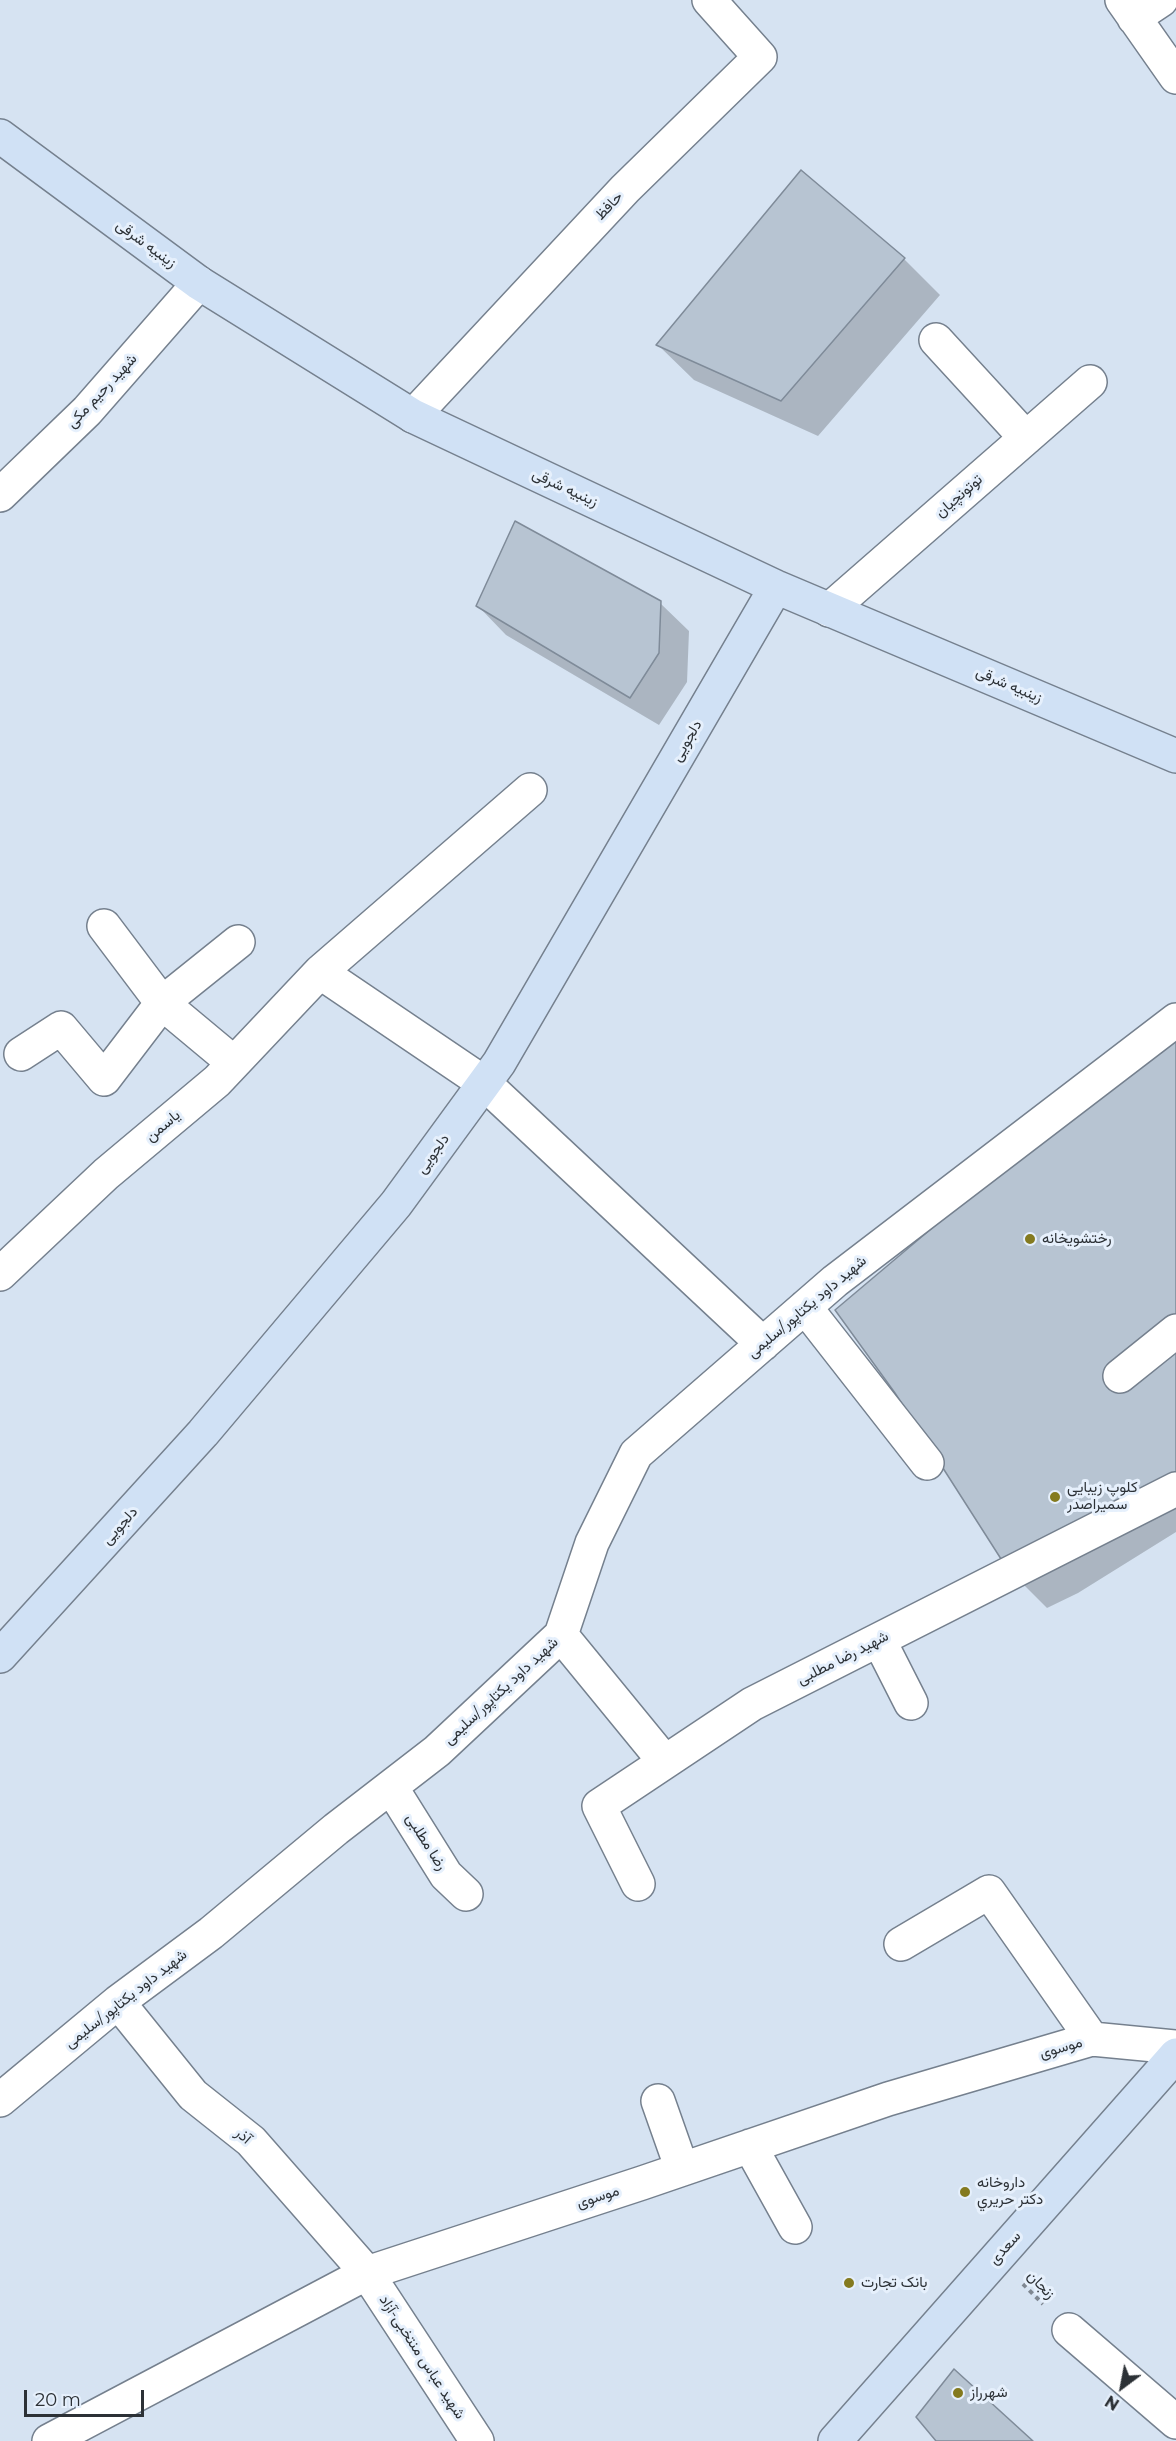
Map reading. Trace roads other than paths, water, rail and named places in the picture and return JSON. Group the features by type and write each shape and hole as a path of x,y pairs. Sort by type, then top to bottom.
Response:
{"main road":[{"name":"زینبیه شرقی","path":"0,136 199,283 413,416 776,587 1176,756"},
{"name":"دلجویی","path":"0,1656 203,1433 396,1204 506,1053 776,587"},
{"name":"سعدی","path":"835,2441 1176,2055"}],"street":[{"name":"حافظ","path":"413,416 625,189 760,57 709,0"},
{"path":"1161,0 1128,9 1176,76"},
{"name":"شهید رحیم مکی","path":"0,495 87,411 199,283"},
{"path":"936,340 1026,438"},
{"name":"توتونچیان","path":"829,610 1090,382"},
{"name":"یاسمن","path":"0,1274 106,1174 217,1081 320,972 530,790"},
{"path":"104,926 162,1003 234,1063"},
{"path":"21,1054 61,1029 104,1079 162,1003 238,942"},
{"path":"320,972 484,1083 763,1344"},
{"name":"شهید داود یکتاپور/سلیمی","path":"0,2100 118,2002 211,1933 437,1751 561,1635 592,1543 636,1454 835,1281 1176,1020"},
{"path":"805,1307 927,1463"},
{"path":"1120,1376 1176,1331"},
{"name":"شهید رضا مطلبی","path":"638,1884 599,1806 752,1704 1176,1489"},
{"path":"561,1635 665,1762"},
{"path":"879,1640 911,1703"},
{"name":"رضا مطلبی","path":"391,1787 446,1875 466,1894"},
{"path":"901,1944 990,1892 1092,2039"},
{"name":"آذر","path":"118,2002 193,2095 251,2141 367,2272"},
{"name":"موسوی","path":"49,2441 367,2272 888,2099 1092,2039 1176,2047"},
{"path":"658,2101 682,2169"},
{"path":"750,2146 795,2227"},
{"name":"شهید عباس منتخبی-آزاد","path":"367,2272 477,2441"},
{"path":"1069,2330 1176,2422"}],"place":[{"name":"رختشویخانه","path":"1030,1239"},
{"name":"کلوپ زیبایی سمیراصدر","path":"1055,1497"},
{"name":"داروخانه دكتر حريري","path":"965,2192"},
{"name":"بانک تجارت","path":"849,2283"},
{"name":"شهرراز","path":"958,2393"}]}
